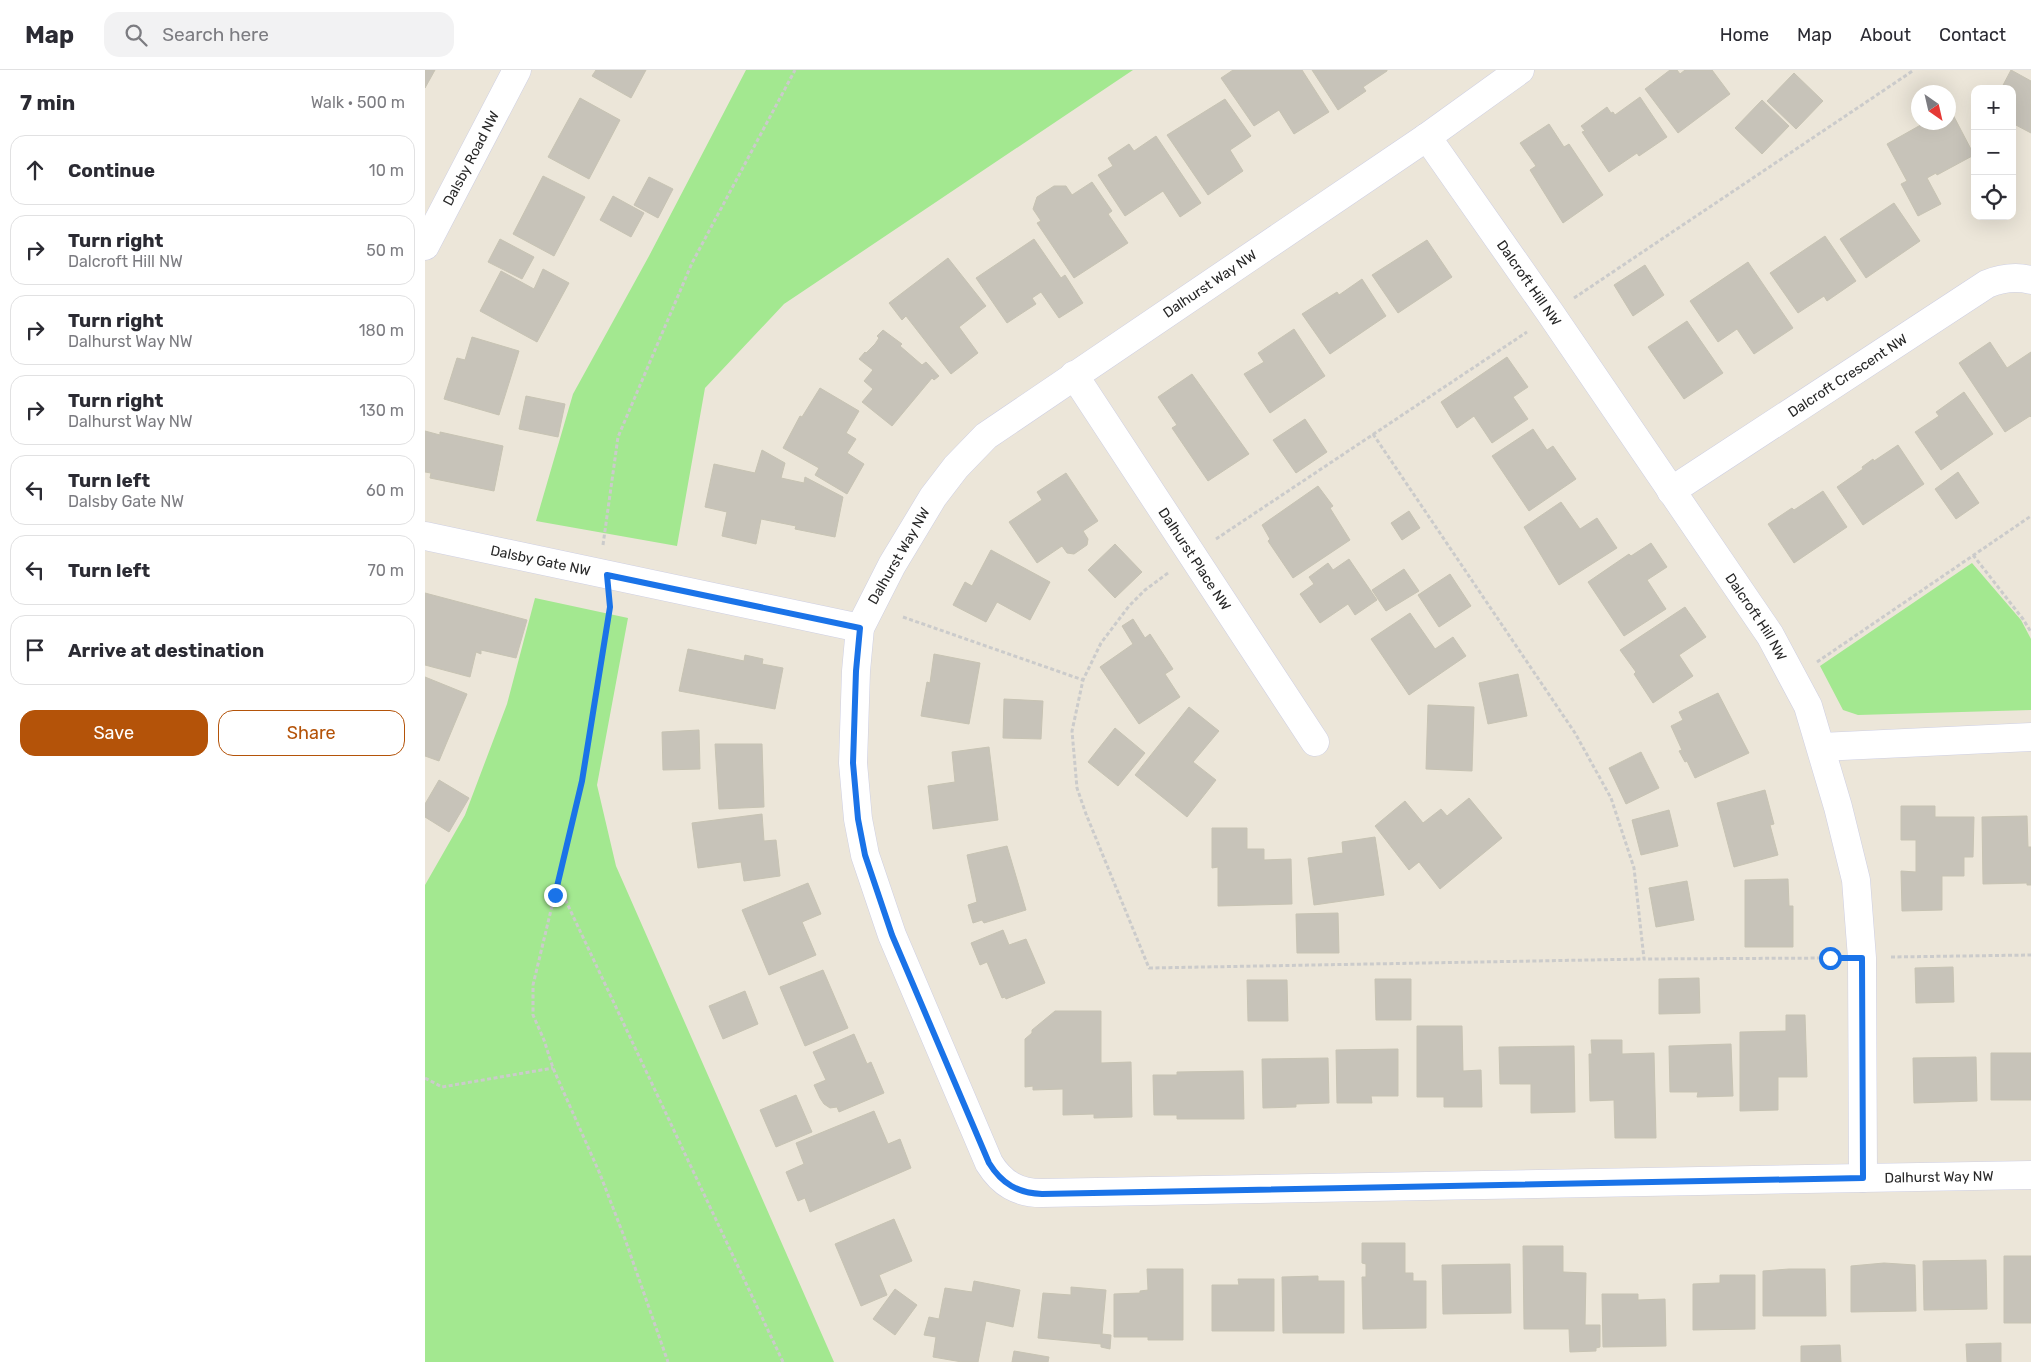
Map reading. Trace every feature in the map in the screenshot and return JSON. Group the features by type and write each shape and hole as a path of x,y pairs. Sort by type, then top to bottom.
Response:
{"street":[{"name":"Dalsby Road NW","path":"425,246 517,70"},
{"name":"Dalhurst Way NW","path":"1520,70 1427,137 1073,375 986,436 956,467 933,497 892,565 860,628 855,680 853,763 858,819 865,855 892,935 989,1163 1002,1181 1014,1189 1042,1194 2031,1175"},
{"name":"Dalcroft Hill NW","path":"1427,137 1551,314 1770,635 1808,706 1838,807 1856,880 1862,958 1863,1178"},
{"name":"Dalcroft Crescent NW","path":"1671,491 1987,284 2011,277 2031,280"},
{"name":"Dalhurst Place NW","path":"1073,375 1315,742"},
{"name":"Dalsby Gate NW","path":"425,536 860,628"},
{"path":"1821,747 2031,737"}],"path":[{"path":"668,1362 600,1174 553,1068 533,1015 533,985 582,781 610,607 603,540 618,438 692,263 795,70"},
{"path":"1573,298 1914,70"},
{"path":"1215,540 1527,331"},
{"path":"1373,434 1575,733 1611,798 1634,868 1644,959"},
{"path":"1793,676 2031,516"},
{"path":"1973,555 2031,632"},
{"path":"1173,569 1145,590 1129,606 1101,643 1083,680 1072,730 1077,788 1100,850 1149,968 1644,959 2031,955"},
{"path":"903,617 1083,680"},
{"path":"557,881 783,1362"},
{"path":"425,1078 442,1087 553,1068"}],"green space":[{"path":"746,70 1133,70 784,304 705,388 677,546 536,521 573,394 649,256"},
{"path":"1972,563 2021,620 2031,639 2031,710 1858,715 1843,710 1820,666"},
{"path":"535,598 628,618 597,785 616,866 834,1362 425,1362 425,885 465,815 507,704"}],"building":[{"path":"425,70 435,70 425,88"},
{"path":"596,70 646,70 631,98 592,76"},
{"path":"1233,70 1302,70 1329,112 1294,134 1279,110 1254,126 1221,78"},
{"path":"1312,70 1387,71 1363,87 1366,91 1338,110"},
{"path":"1670,70 1677,70 1680,74 1685,70 1712,70 1730,94 1678,133 1645,89"},
{"path":"2011,70 2031,81 2031,133 2016,125 2016,85 2003,85"},
{"path":"1794,73 1823,101 1796,129 1767,101"},
{"path":"1640,97 1667,137 1639,156 1637,153 1609,172 1582,132 1585,131 1581,126 1607,107 1615,115"},
{"path":"580,98 620,120 589,179 548,157"},
{"path":"1225,99 1251,136 1230,150 1243,171 1208,195 1167,135"},
{"path":"1762,100 1789,126 1762,154 1735,128"},
{"path":"1956,120 1971,149 1971,157 1937,175 1936,173 1927,178 1941,204 1918,216 1901,184 1907,181 1887,144 1912,130 1956,130"},
{"path":"1549,124 1564,147 1569,144 1603,195 1563,223 1530,170 1536,166 1520,143"},
{"path":"1156,136 1201,203 1180,217 1163,191 1125,216 1098,175 1113,166 1108,158 1129,144 1134,151"},
{"path":"543,176 585,197 554,256 513,234"},
{"path":"649,177 673,189 658,218 634,205"},
{"path":"1092,182 1112,211 1108,214 1128,243 1074,278 1037,223 1041,221 1033,209 1037,197 1054,186 1066,186 1072,195"},
{"path":"613,196 644,213 631,237 600,220"},
{"path":"1894,203 1920,241 1866,278 1840,239"},
{"path":"1825,236 1856,281 1827,301 1824,296 1798,313 1770,273"},
{"path":"500,239 534,257 522,279 488,262"},
{"path":"1034,239 1061,278 1065,275 1083,303 1059,318 1041,292 1032,298 1036,304 1007,323 976,278"},
{"path":"1427,240 1452,277 1398,313 1372,275"},
{"path":"948,258 986,306 959,327 978,353 951,374 906,316 902,320 889,303"},
{"path":"1748,262 1793,328 1754,354 1737,329 1718,342 1690,301"},
{"path":"1645,265 1664,295 1633,316 1614,285"},
{"path":"543,269 569,283 537,342 480,311 501,271 534,289"},
{"path":"1362,279 1386,316 1330,354 1302,314 1337,292 1339,295"},
{"path":"1687,321 1723,373 1684,399 1648,347"},
{"path":"1294,329 1325,376 1270,413 1244,374 1264,362 1258,353"},
{"path":"883,330 902,344 900,346 922,365 926,362 939,376 934,380 932,378 892,426 862,402 873,389 864,381 873,370 859,359 875,344 879,338 877,336"},
{"path":"472,337 519,351 499,415 444,399 457,358 465,360"},
{"path":"1990,342 2007,368 2031,352 2031,417 2005,432 1959,363"},
{"path":"1507,357 1528,387 1513,397 1528,419 1492,443 1474,416 1457,428 1441,402"},
{"path":"1192,374 1249,454 1208,481 1172,428 1177,425 1158,397"},
{"path":"820,388 859,411 846,433 856,439 847,453 864,464 847,494 815,475 819,468 783,448 800,416 802,417"},
{"path":"1964,392 1993,434 1941,470 1915,432 1939,416 1936,412"},
{"path":"526,396 565,404 558,437 519,429"},
{"path":"1305,419 1327,452 1296,473 1273,440"},
{"path":"1533,429 1547,450 1553,446 1576,479 1529,511 1492,456"},
{"path":"425,431 440,435 440,432 503,446 494,491 430,478 431,473 425,472"},
{"path":"1898,445 1924,484 1863,525 1837,487 1863,469 1862,467 1873,459 1874,461"},
{"path":"762,450 785,463 781,478 804,483 805,477 843,497 835,537 795,529 796,526 761,519 756,544 722,536 727,512 705,507 714,464 755,473"},
{"path":"1958,472 1979,503 1956,519 1935,489"},
{"path":"1066,473 1098,521 1083,531 1088,539 1087,545 1074,554 1067,553 1062,546 1037,563 1009,522 1042,500 1037,492"},
{"path":"1318,486 1333,506 1330,508 1350,540 1293,578 1268,541 1270,539 1262,525"},
{"path":"1823,491 1847,527 1794,563 1768,524"},
{"path":"1561,502 1580,529 1597,518 1617,548 1559,585 1524,527"},
{"path":"1409,511 1420,528 1402,540 1391,523"},
{"path":"1651,543 1667,567 1647,580 1666,609 1624,636 1588,582 1629,554 1631,556"},
{"path":"1115,544 1142,572 1115,598 1088,570"},
{"path":"991,550 1050,582 1030,620 997,602 986,622 953,605 965,582 972,586"},
{"path":"1349,559 1377,600 1355,615 1348,604 1320,623 1300,594 1314,584 1309,577 1328,563 1333,570"},
{"path":"1404,569 1419,591 1386,611 1372,590"},
{"path":"1450,574 1471,606 1439,627 1418,595"},
{"path":"425,593 527,620 516,658 481,650 481,654 476,652 470,677 425,665"},
{"path":"1685,607 1706,637 1679,655 1693,676 1653,703 1634,674 1636,672 1620,650"},
{"path":"1410,613 1435,649 1453,637 1466,656 1409,695 1371,639"},
{"path":"1133,619 1145,638 1150,634 1173,669 1165,674 1180,697 1139,724 1100,667 1133,644 1122,626"},
{"path":"688,649 744,661 745,655 763,659 762,664 783,668 775,709 679,691"},
{"path":"934,654 980,663 969,724 921,716 927,682 930,683"},
{"path":"1518,674 1527,716 1488,724 1479,683"},
{"path":"425,677 467,694 439,761 425,756"},
{"path":"1718,693 1749,753 1695,778 1687,761 1685,762 1679,751 1682,750 1671,726 1683,720 1679,712"},
{"path":"1004,699 1043,701 1041,739 1003,738"},
{"path":"1428,705 1474,707 1472,771 1426,769"},
{"path":"1189,707 1219,731 1193,762 1216,780 1187,817 1135,775"},
{"path":"1115,728 1145,753 1118,786 1088,762"},
{"path":"699,730 700,769 663,770 662,732"},
{"path":"715,744 762,744 764,807 719,809"},
{"path":"989,747 998,820 933,829 928,786 955,782 952,752"},
{"path":"1641,752 1659,788 1626,804 1609,768"},
{"path":"439,780 469,798 449,832 425,817 425,804"},
{"path":"1765,790 1774,824 1770,825 1778,855 1734,867 1717,803"},
{"path":"1469,798 1502,838 1440,889 1419,862 1409,870 1375,826 1405,801 1423,823 1441,809 1447,816"},
{"path":"1901,806 1935,806 1935,817 1974,817 1973,857 1964,857 1964,876 1942,876 1942,910 1902,911 1901,871 1916,872 1916,840 1901,840"},
{"path":"1669,810 1678,846 1641,855 1632,820"},
{"path":"762,814 764,841 776,840 780,876 744,881 741,862 698,868 692,823"},
{"path":"2027,816 2028,847 2031,847 2031,885 2027,885 2027,883 1983,884 1982,817"},
{"path":"1212,828 1247,828 1247,849 1264,849 1264,860 1291,859 1292,904 1218,906 1218,867 1212,868"},
{"path":"1375,837 1384,895 1314,905 1308,858 1343,853 1342,842"},
{"path":"1007,846 1026,910 984,923 982,920 973,923 968,905 977,902 967,855"},
{"path":"1788,879 1789,906 1793,906 1793,947 1745,947 1745,880"},
{"path":"1687,881 1694,920 1656,927 1649,888"},
{"path":"808,883 821,914 802,922 816,955 769,975 742,910"},
{"path":"1338,913 1339,953 1297,953 1296,914"},
{"path":"1003,930 1009,945 1026,939 1045,983 1006,999 1005,997 1002,998 987,962 980,965 971,943"},
{"path":"1953,967 1954,1002 1916,1003 1915,968"},
{"path":"823,970 848,1028 805,1046 780,987"},
{"path":"1699,978 1700,1013 1659,1014 1659,979"},
{"path":"1375,979 1411,979 1411,1020 1376,1020"},
{"path":"1247,980 1287,980 1288,1021 1248,1021"},
{"path":"745,991 758,1024 723,1039 709,1006"},
{"path":"1055,1011 1101,1011 1101,1063 1131,1062 1132,1117 1094,1118 1094,1114 1063,1115 1063,1089 1033,1090 1033,1086 1025,1087 1025,1039 1032,1033 1032,1030"},
{"path":"1786,1015 1805,1015 1807,1077 1778,1077 1778,1110 1740,1111 1740,1032 1786,1031"},
{"path":"1417,1026 1462,1026 1463,1071 1481,1070 1482,1107 1444,1107 1444,1097 1417,1097"},
{"path":"854,1034 867,1064 871,1062 884,1093 839,1112 837,1107 830,1108 824,1104 814,1085 826,1080 813,1052"},
{"path":"1591,1040 1622,1040 1622,1054 1654,1053 1656,1138 1615,1138 1614,1100 1590,1101 1589,1054 1592,1054"},
{"path":"1731,1044 1733,1096 1697,1097 1698,1092 1670,1092 1669,1046"},
{"path":"1574,1046 1575,1112 1531,1113 1531,1084 1500,1084 1499,1047"},
{"path":"1398,1049 1398,1096 1371,1096 1372,1103 1337,1103 1336,1050"},
{"path":"1991,1053 2031,1053 2031,1100 1991,1100"},
{"path":"1976,1057 1977,1101 1914,1103 1913,1058"},
{"path":"1328,1058 1329,1103 1263,1108 1262,1059"},
{"path":"1243,1071 1244,1119 1177,1119 1177,1115 1154,1115 1153,1075 1177,1075 1177,1072"},
{"path":"796,1095 812,1132 776,1147 760,1110"},
{"path":"874,1111 888,1144 900,1139 911,1168 810,1212 805,1198 798,1201 786,1172 804,1164 796,1143"},
{"path":"894,1219 912,1261 879,1275 887,1295 861,1306 835,1244"},
{"path":"1362,1243 1405,1243 1405,1273 1413,1273 1413,1281 1426,1281 1426,1328 1363,1329 1362,1277 1366,1277 1366,1264 1362,1263"},
{"path":"1523,1246 1563,1246 1563,1272 1586,1273 1585,1325 1600,1325 1600,1347 1596,1348 1596,1351 1570,1352 1569,1329 1524,1329"},
{"path":"2004,1256 2031,1256 2031,1323 2004,1323"},
{"path":"1986,1260 1987,1309 1924,1310 1923,1261"},
{"path":"1884,1263 1915,1265 1916,1311 1851,1312 1851,1266"},
{"path":"1510,1264 1511,1313 1443,1314 1442,1265"},
{"path":"1147,1269 1183,1269 1183,1340 1148,1340 1148,1337 1114,1337 1114,1294 1140,1293 1140,1291 1148,1290"},
{"path":"1825,1269 1826,1316 1763,1316 1763,1271"},
{"path":"1720,1275 1755,1275 1755,1329 1693,1330 1693,1284 1720,1283"},
{"path":"1318,1276 1318,1281 1344,1281 1344,1333 1283,1333 1282,1277"},
{"path":"1238,1279 1274,1279 1274,1331 1212,1331 1212,1285 1239,1285"},
{"path":"974,1281 1020,1290 1013,1327 986,1321 978,1362 962,1362 933,1357 936,1337 924,1335 929,1317 939,1319 945,1288 972,1292"},
{"path":"1071,1287 1106,1290 1102,1334 1111,1335 1110,1349 1101,1347 1101,1344 1038,1338 1043,1293 1071,1295"},
{"path":"895,1289 917,1305 895,1335 873,1319"},
{"path":"1602,1294 1638,1294 1638,1300 1665,1299 1666,1346 1603,1347"},
{"path":"2001,1343 2001,1362 1967,1362 1966,1344"},
{"path":"1840,1345 1841,1362 1801,1362 1801,1346"},
{"path":"1014,1351 1049,1357 1048,1362 1012,1362"}],"route":[{"path":"555,895 582,781 610,607 607,575 860,628 853,723 853,763 858,819 865,855 892,935 989,1163 1002,1181 1014,1189 1042,1194 1863,1178 1862,958 1830,958"}]}
